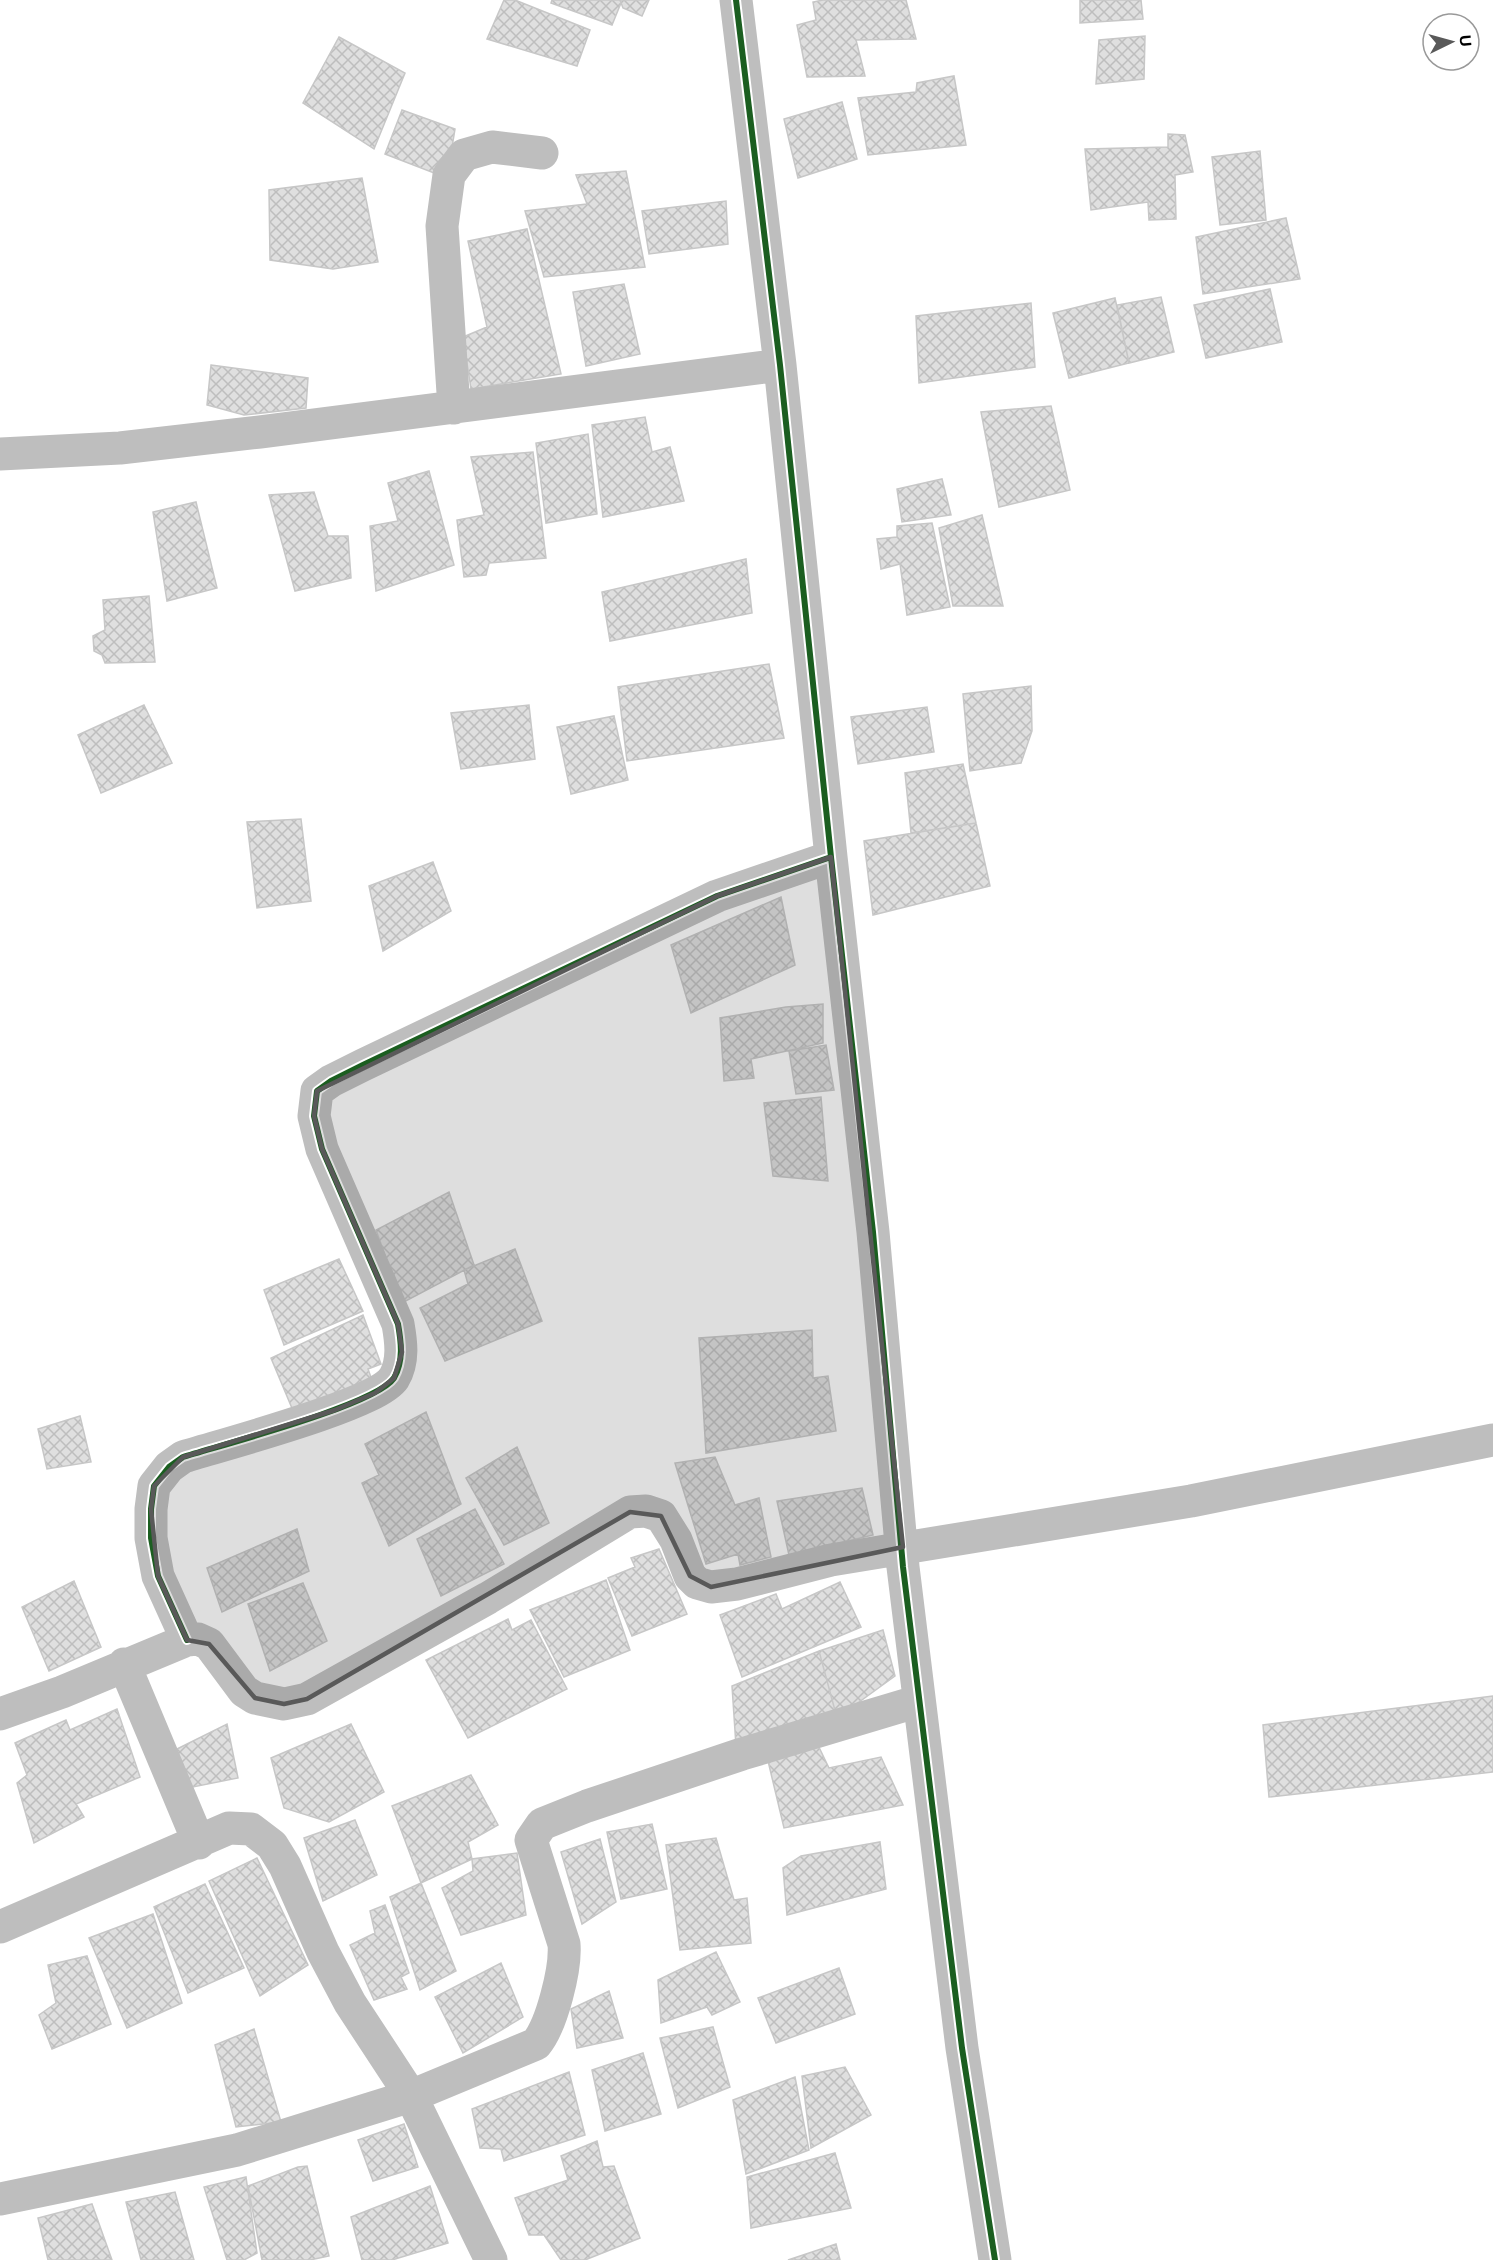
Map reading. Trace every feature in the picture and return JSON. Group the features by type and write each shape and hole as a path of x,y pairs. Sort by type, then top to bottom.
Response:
{"street":[{"path":"736,0 780,365 831,857 872,1221 903,1567 962,2048 995,2260"},
{"path":"454,408 442,226 449,175 464,155 492,147 542,153"},
{"path":"0,454 120,448 454,408 780,365"},
{"path":"187,1640 158,1576 152,1538 151,1509 154,1486 169,1467 183,1457 335,1410 375,1393 394,1378 402,1352 398,1324 322,1149 314,1116 317,1091 331,1081 363,1065 717,896 831,857"},
{"path":"0,1714 62,1692 124,1664 187,1640 198,1639 209,1644 244,1691 255,1698 284,1704 308,1699 488,1598 630,1512 646,1511 661,1516 676,1540 690,1576 697,1583 711,1587 737,1584 831,1560 1191,1501 1493,1440"},
{"path":"124,1664 199,1843"},
{"path":"0,2199 237,2150 411,2096 536,2044 544,2034 566,1960 564,1944 531,1840 542,1824 587,1806 742,1754 919,1701"},
{"path":"0,1928 230,1828 250,1829 272,1845 285,1866 323,1952 351,2003 411,2096 491,2260"}],"highlighted area":[{"path":"831,857 903,1547 711,1587 690,1576 661,1516 630,1512 307,1699 284,1704 255,1698 209,1644 187,1640 158,1576 151,1509 154,1486 183,1457 335,1410 375,1393 394,1378 402,1352 398,1324 322,1149 314,1116 317,1091 717,896"}],"building":[{"path":"504,0 515,0 590,30 577,66 487,39"},
{"path":"552,0 620,0 621,3 612,25 551,3"},
{"path":"620,0 649,0 642,16 623,8"},
{"path":"906,0 916,39 856,40 865,76 807,77 797,25 816,20 813,2"},
{"path":"1080,0 1141,0 1143,19 1080,23"},
{"path":"1145,36 1144,79 1096,84 1099,40"},
{"path":"339,37 405,73 374,149 303,103"},
{"path":"954,76 966,145 868,155 858,98 916,92 917,83"},
{"path":"842,102 857,159 798,178 784,119"},
{"path":"402,110 455,129 447,178 385,154"},
{"path":"1168,134 1185,135 1193,172 1175,175 1176,219 1149,220 1148,202 1091,210 1085,149 1168,147"},
{"path":"1260,151 1266,220 1220,225 1212,157"},
{"path":"626,171 645,267 544,277 525,211 587,204 576,175"},
{"path":"362,178 378,262 333,269 270,260 269,190"},
{"path":"726,201 728,244 649,254 642,211"},
{"path":"1286,218 1300,279 1203,294 1196,237"},
{"path":"527,229 561,374 471,389 463,337 487,327 468,241"},
{"path":"624,284 640,354 586,366 573,292"},
{"path":"1270,289 1282,342 1206,358 1194,305"},
{"path":"1161,297 1174,352 1129,363 1117,305"},
{"path":"1115,298 1129,363 1069,378 1053,313"},
{"path":"1031,303 1035,367 919,383 916,316"},
{"path":"211,365 308,378 306,408 244,415 207,405"},
{"path":"1051,406 1070,490 999,507 981,412"},
{"path":"645,417 652,452 670,447 684,501 603,517 592,425"},
{"path":"588,434 597,514 546,523 536,443"},
{"path":"533,452 546,558 489,563 486,575 464,577 457,520 484,515 471,457"},
{"path":"429,471 454,565 376,591 370,526 398,521 388,483"},
{"path":"942,479 951,515 902,522 897,489"},
{"path":"314,492 328,536 348,536 351,578 295,591 269,495"},
{"path":"196,502 217,588 167,601 153,512"},
{"path":"982,515 1003,606 953,606 939,528"},
{"path":"932,523 950,607 907,615 900,564 881,569 877,539 897,537 897,526"},
{"path":"746,559 752,613 610,641 602,592"},
{"path":"149,596 155,662 105,663 102,655 94,651 93,636 105,630 103,600"},
{"path":"769,664 784,738 627,761 618,687"},
{"path":"1031,686 1032,731 1021,763 970,771 963,694"},
{"path":"144,705 172,763 101,793 78,735"},
{"path":"529,705 535,759 461,769 451,713"},
{"path":"927,707 934,752 858,764 851,717"},
{"path":"614,716 628,780 571,794 557,727"},
{"path":"963,764 976,823 911,833 905,773"},
{"path":"301,819 311,901 257,908 247,822"},
{"path":"976,823 990,886 873,915 864,841"},
{"path":"433,862 451,911 383,951 369,886"},
{"path":"781,897 795,965 691,1013 671,945"},
{"path":"823,1004 823,1043 751,1059 754,1078 724,1081 720,1018 786,1007"},
{"path":"826,1045 834,1090 796,1094 789,1051"},
{"path":"821,1097 828,1181 773,1176 764,1103"},
{"path":"449,1192 474,1265 402,1303 376,1230"},
{"path":"515,1249 542,1321 445,1361 420,1308 468,1284 464,1270"},
{"path":"339,1259 363,1311 284,1345 264,1290"},
{"path":"363,1315 381,1364 368,1369 372,1380 294,1413 271,1358"},
{"path":"812,1330 813,1378 828,1376 836,1431 706,1453 699,1338"},
{"path":"426,1412 461,1504 389,1546 362,1483 379,1475 365,1444"},
{"path":"80,1416 91,1462 47,1469 38,1429"},
{"path":"517,1447 549,1523 504,1545 466,1478"},
{"path":"715,1457 735,1505 759,1498 771,1557 740,1565 738,1554 706,1564 675,1463"},
{"path":"862,1488 873,1535 789,1555 777,1501"},
{"path":"475,1509 504,1564 441,1596 417,1539"},
{"path":"297,1529 309,1571 222,1612 207,1568"},
{"path":"659,1549 687,1614 632,1636 608,1578 635,1567 631,1558"},
{"path":"606,1580 630,1650 564,1677 530,1610"},
{"path":"74,1581 101,1647 49,1671 22,1607"},
{"path":"840,1582 861,1627 742,1677 720,1615 776,1594 782,1609"},
{"path":"303,1583 327,1641 270,1671 248,1604"},
{"path":"508,1619 512,1630 531,1620 567,1689 468,1738 426,1660"},
{"path":"883,1630 895,1676 837,1718 819,1651"},
{"path":"819,1651 837,1718 736,1746 732,1686"},
{"path":"1493,1696 1493,1772 1269,1797 1263,1725"},
{"path":"117,1709 140,1777 76,1804 84,1817 34,1843 17,1783 27,1775 15,1743 66,1720 70,1730"},
{"path":"227,1724 238,1778 183,1789 173,1751"},
{"path":"351,1724 384,1792 329,1822 284,1808 271,1758"},
{"path":"816,1741 829,1768 881,1757 903,1805 784,1828 768,1761"},
{"path":"471,1775 498,1825 468,1842 472,1859 421,1883 392,1806"},
{"path":"355,1820 377,1875 323,1901 304,1838"},
{"path":"652,1824 667,1889 621,1899 607,1832"},
{"path":"716,1838 734,1900 747,1898 751,1943 680,1950 666,1845"},
{"path":"600,1839 616,1902 582,1924 561,1852"},
{"path":"880,1842 886,1889 787,1915 783,1868 801,1856"},
{"path":"517,1853 526,1915 461,1935 442,1888 473,1871 472,1859"},
{"path":"257,1858 308,1965 260,1996 209,1881"},
{"path":"421,1883 456,1971 420,1990 390,1897"},
{"path":"205,1884 244,1968 188,1993 154,1907"},
{"path":"385,1905 409,1973 401,1977 407,1989 374,2000 350,1945 375,1933 370,1911"},
{"path":"153,1914 182,2003 127,2028 89,1938"},
{"path":"716,1952 740,2002 712,2015 707,2007 661,2023 658,1980"},
{"path":"87,1956 111,2024 52,2049 39,2015 56,2003 48,1965"},
{"path":"501,1963 523,2017 463,2053 435,1997"},
{"path":"839,1968 855,2014 776,2043 758,1998"},
{"path":"609,1991 623,2038 577,2048 571,2009"},
{"path":"713,2027 730,2087 678,2108 660,2038"},
{"path":"254,2029 281,2122 236,2127 215,2045"},
{"path":"643,2053 661,2114 605,2131 592,2070"},
{"path":"845,2067 871,2115 811,2148 802,2076"},
{"path":"569,2072 585,2135 504,2161 501,2149 480,2148 472,2109"},
{"path":"795,2077 809,2150 746,2174 733,2100"},
{"path":"404,2124 418,2167 373,2181 358,2140"},
{"path":"597,2141 603,2167 614,2166 640,2238 585,2260 561,2260 544,2235 529,2235 515,2198 568,2180 561,2156"},
{"path":"835,2153 851,2208 751,2228 747,2177"},
{"path":"307,2166 329,2256 310,2260 262,2260 248,2186 298,2167"},
{"path":"246,2177 257,2253 244,2260 227,2260 204,2187"},
{"path":"430,2186 448,2243 392,2260 362,2260 351,2217"},
{"path":"175,2192 194,2260 141,2260 126,2202"},
{"path":"92,2204 112,2260 48,2260 38,2218"},
{"path":"836,2244 840,2260 788,2260"}],"cycle path":[{"path":"736,0 780,365 873,1232 903,1567 962,2048 995,2260"},
{"path":"187,1640 158,1576 151,1538 154,1486 169,1467 183,1457 296,1423 359,1400 381,1389 394,1378 399,1365 401,1344 398,1324 322,1149 314,1116 317,1091 331,1081 363,1065 717,896 831,857"}]}
